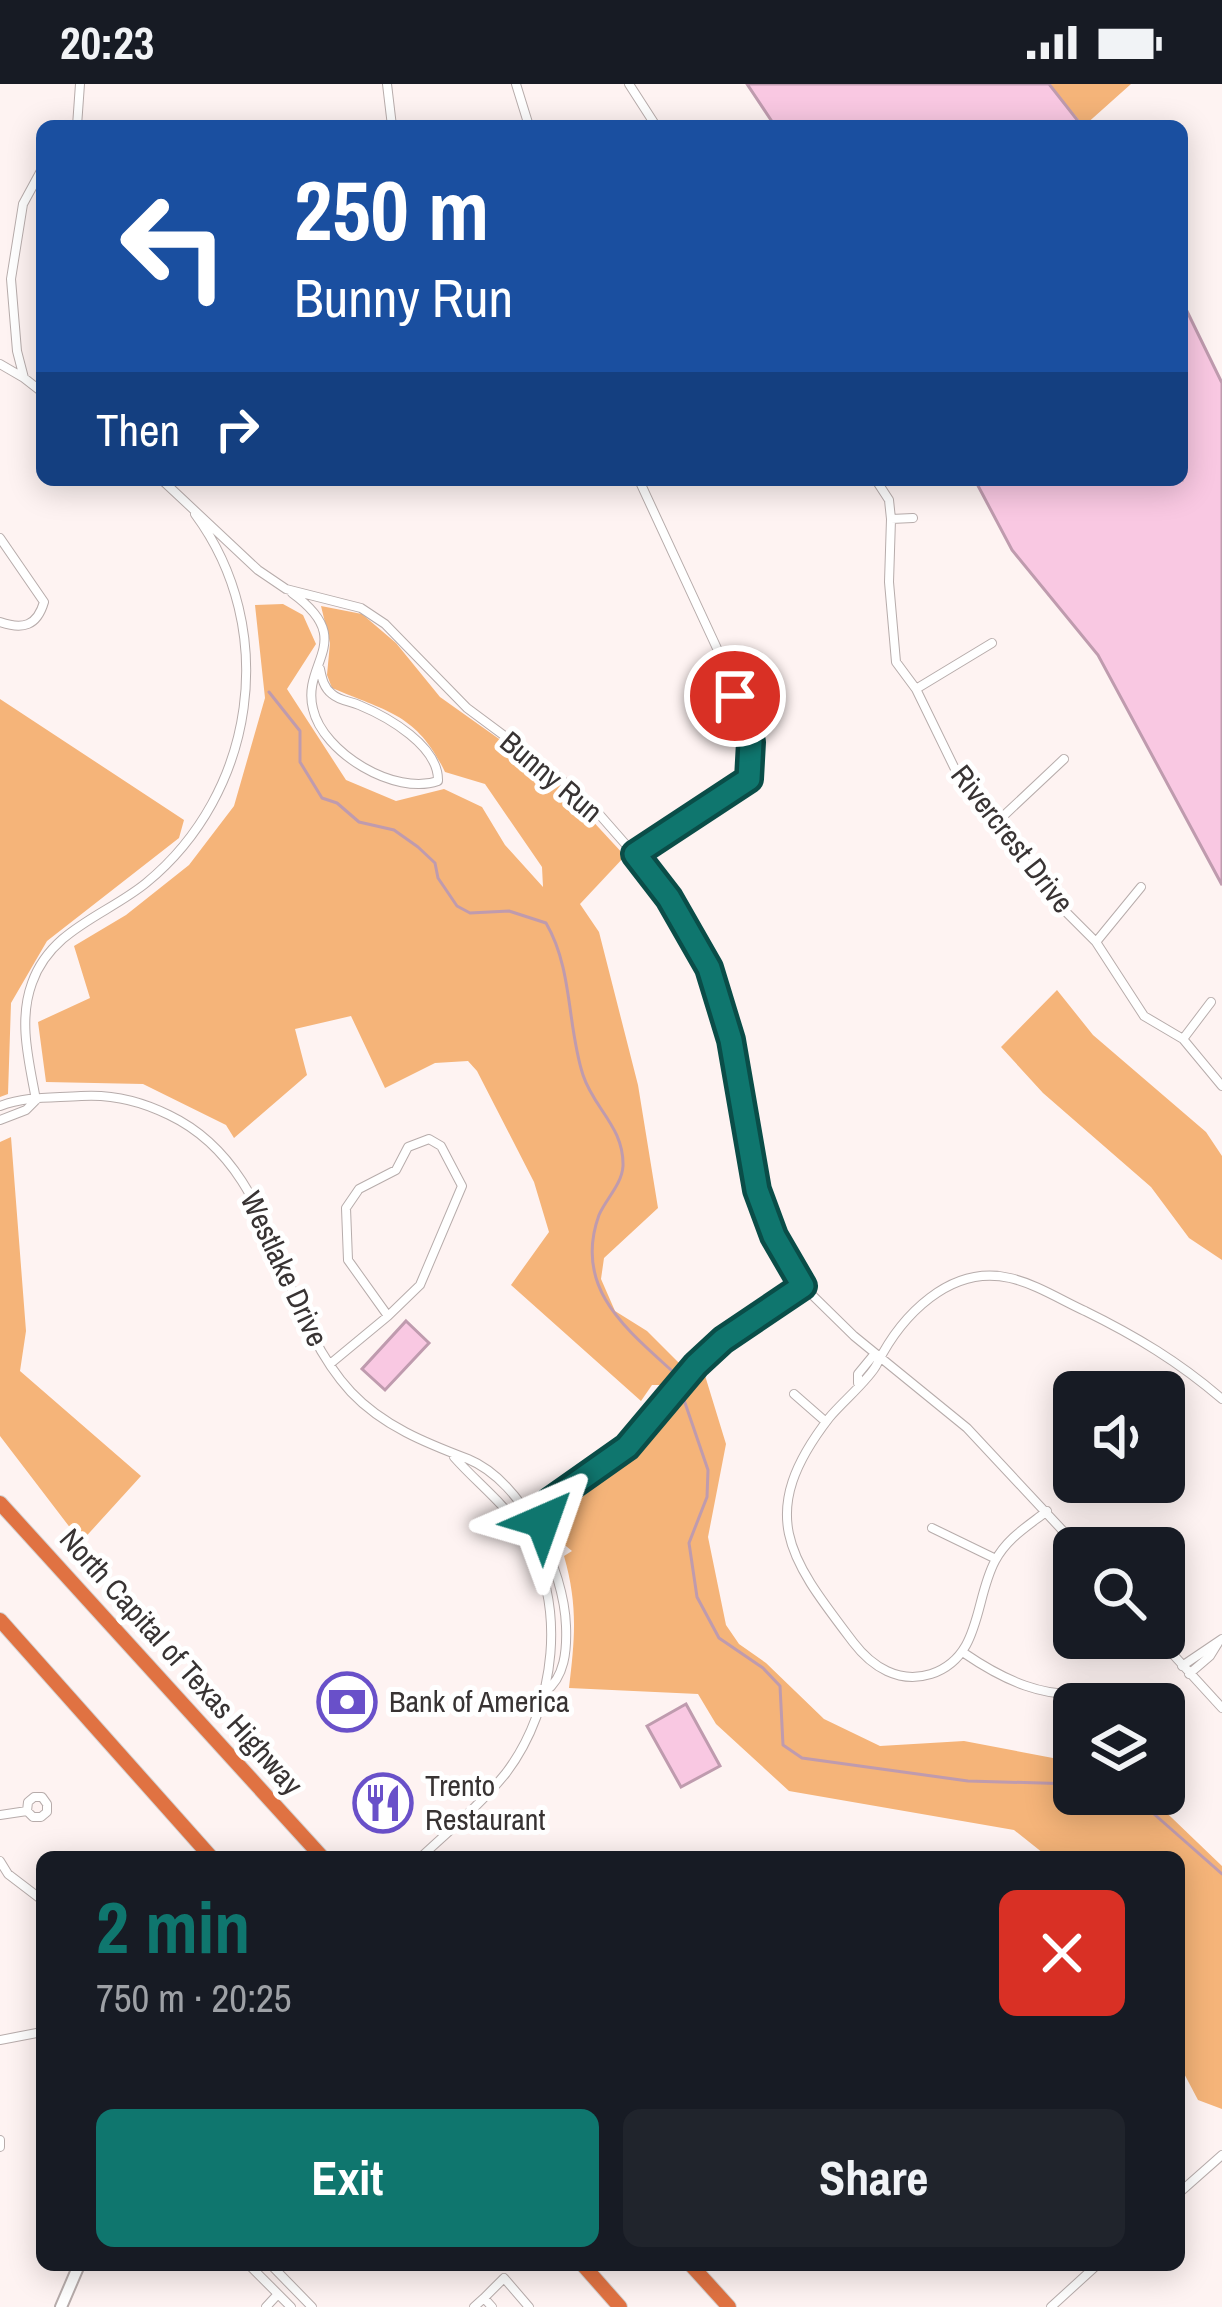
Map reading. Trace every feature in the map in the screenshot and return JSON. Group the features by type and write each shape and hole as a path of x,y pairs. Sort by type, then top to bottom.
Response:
{"highway":[{"name":"North Capital of Texas Highway","path":"0,1503 317,1851"},
{"path":"0,1620 206,1851"},
{"path":"588,2271 620,2307"},
{"path":"697,2271 729,2307"}],"street":[{"path":"77,120 80,84"},
{"path":"387,84 391,120"},
{"path":"516,84 527,120"},
{"path":"629,84 652,120"},
{"path":"24,378 16,351 11,280 23,204 36,181"},
{"path":"0,364 36,387"},
{"path":"36,1100 25,1044 26,1017 32,983 44,960 60,939 123,900 176,856 222,788 236,749 248,676 234,589 217,547 188,503 169,486"},
{"path":"635,854 749,779 751,742 721,657 642,486"},
{"name":"Rivercrest Drive","path":"880,486 889,500 891,519 889,582 896,662 916,688 954,767 1052,898 1096,942 1144,1016 1183,1039 1222,1086"},
{"name":"Bunny Run","path":"188,503 258,570 286,589 361,608 385,624 466,708 553,772 635,854 669,898 709,968 731,1040 757,1190 774,1236 803,1286 854,1336 967,1428 1061,1527"},
{"path":"891,519 913,518"},
{"path":"0,538 44,602 40,616 29,625 19,628 0,622"},
{"path":"286,589 310,606 323,629 320,669 311,701 314,714 339,746 385,781 408,785 438,781 433,760 417,741 332,694 324,686 320,669"},
{"path":"916,688 992,643"},
{"path":"997,822 1064,759"},
{"path":"1096,942 1141,887"},
{"path":"1183,1039 1211,1002"},
{"name":"Westlake Drive","path":"0,1106 22,1098 99,1096 139,1102 187,1123 230,1162 255,1200 330,1364 352,1393 399,1430 476,1463 529,1516 544,1540 560,1585 566,1633 557,1682 545,1692"},
{"name":"Westlake Drive","path":"0,1120 26,1110 36,1100"},
{"path":"330,1364 388,1316 420,1285 462,1186 441,1146 429,1139 408,1147 396,1170 359,1189 346,1208 348,1259 388,1316"},
{"path":"1047,1511 1008,1541 996,1559 964,1653 930,1674 908,1677 867,1660 795,1563 786,1519 802,1459 826,1422 941,1288 975,1276 1008,1277 1160,1349 1222,1399"},
{"path":"525,1534 529,1516 627,1447 723,1340 803,1286"},
{"path":"794,1394 826,1422"},
{"name":"Westlake Drive","path":"428,1851 481,1802 509,1768 545,1692 550,1608 542,1573 525,1534 497,1498 453,1456"},
{"path":"544,1540 549,1502"},
{"path":"932,1528 996,1559"},
{"path":"1186,1670 1205,1647 1220,1640"},
{"path":"964,1653 994,1674 1053,1692"},
{"path":"1176,1659 1222,1708"},
{"path":"0,1815 27,1811"},
{"path":"0,1861 8,1874 36,1895"},
{"path":"0,2040 36,2033"},
{"path":"1185,2188 1222,2156"},
{"path":"61,2307 76,2271"},
{"path":"254,2271 285,2301"},
{"path":"277,2271 312,2307"},
{"path":"1051,2307 1090,2271"},
{"path":"474,2307 504,2278 529,2307"},
{"path":"266,2307 297,2292"},
{"path":"484,2298 491,2307"}],"shaded area":[{"path":"747,84 1049,84 1077,120 771,120"},
{"path":"1049,84 1131,84 1091,120 1079,120"},
{"path":"1188,313 1222,383 1222,885 1098,655 1012,550 978,486 1188,486"},
{"path":"283,604 303,615 316,644 287,689 346,780 396,801 444,789 482,807 505,845 543,887 542,867 485,784 445,772 412,726 332,688 327,675 330,643 321,606 362,614 396,643 440,697 551,776 625,856 580,904 599,932 638,1085 658,1208 604,1258 601,1279 615,1311 647,1331 681,1365 667,1385 652,1385 641,1401 511,1285 549,1232 534,1182 468,1061 435,1063 385,1088 351,1016 295,1029 307,1075 234,1138 226,1125 143,1084 46,1082 38,1022 90,998 74,946 126,915 189,865 234,806 265,698 255,605"},
{"path":"0,699 184,820 179,838 47,941 11,1003 8,1094 0,1097"},
{"path":"1057,990 1093,1035 1206,1132 1222,1156 1222,1260 1189,1238 1151,1187 1043,1093 1001,1047"},
{"path":"11,1137 26,1331 20,1371 141,1476 81,1542 0,1436 0,1142"},
{"path":"406,1321 429,1343 385,1390 362,1369"},
{"path":"703,1369 726,1444 708,1537 726,1625 739,1644 766,1663 824,1719 880,1746 964,1741 1053,1758 1053,1815 1169,1815 1222,1866 1222,2109 1198,2100 1185,2075 1185,1851 1040,1851 1014,1830 789,1791 716,1724 698,1694 569,1688 574,1622 564,1556 572,1551 555,1537 556,1521 647,1446"},
{"path":"686,1704 720,1766 681,1787 647,1726"}],"waterway":[{"path":"269,692 300,731 300,762 322,798 337,803 359,822 394,830 418,847 435,863 438,878 457,906 470,913 509,911 546,923 561,959 583,1075 622,1152 622,1173 599,1215 593,1241 598,1285 621,1321 671,1370"},
{"path":"683,1397 708,1470 707,1497 689,1543 697,1597 719,1638 763,1668 780,1686 783,1745 802,1758 968,1781 1053,1783"},
{"path":"1155,1815 1222,1874"}],"place":[{"name":"Bank of America","path":"347,1702"},
{"name":"Trento Restaurant","path":"383,1803"}],"route":[{"path":"543,1521 549,1502 627,1447 723,1340 803,1286 774,1236 757,1190 742,1090 709,968 669,898 635,854 749,779 751,742 735,696"}]}
